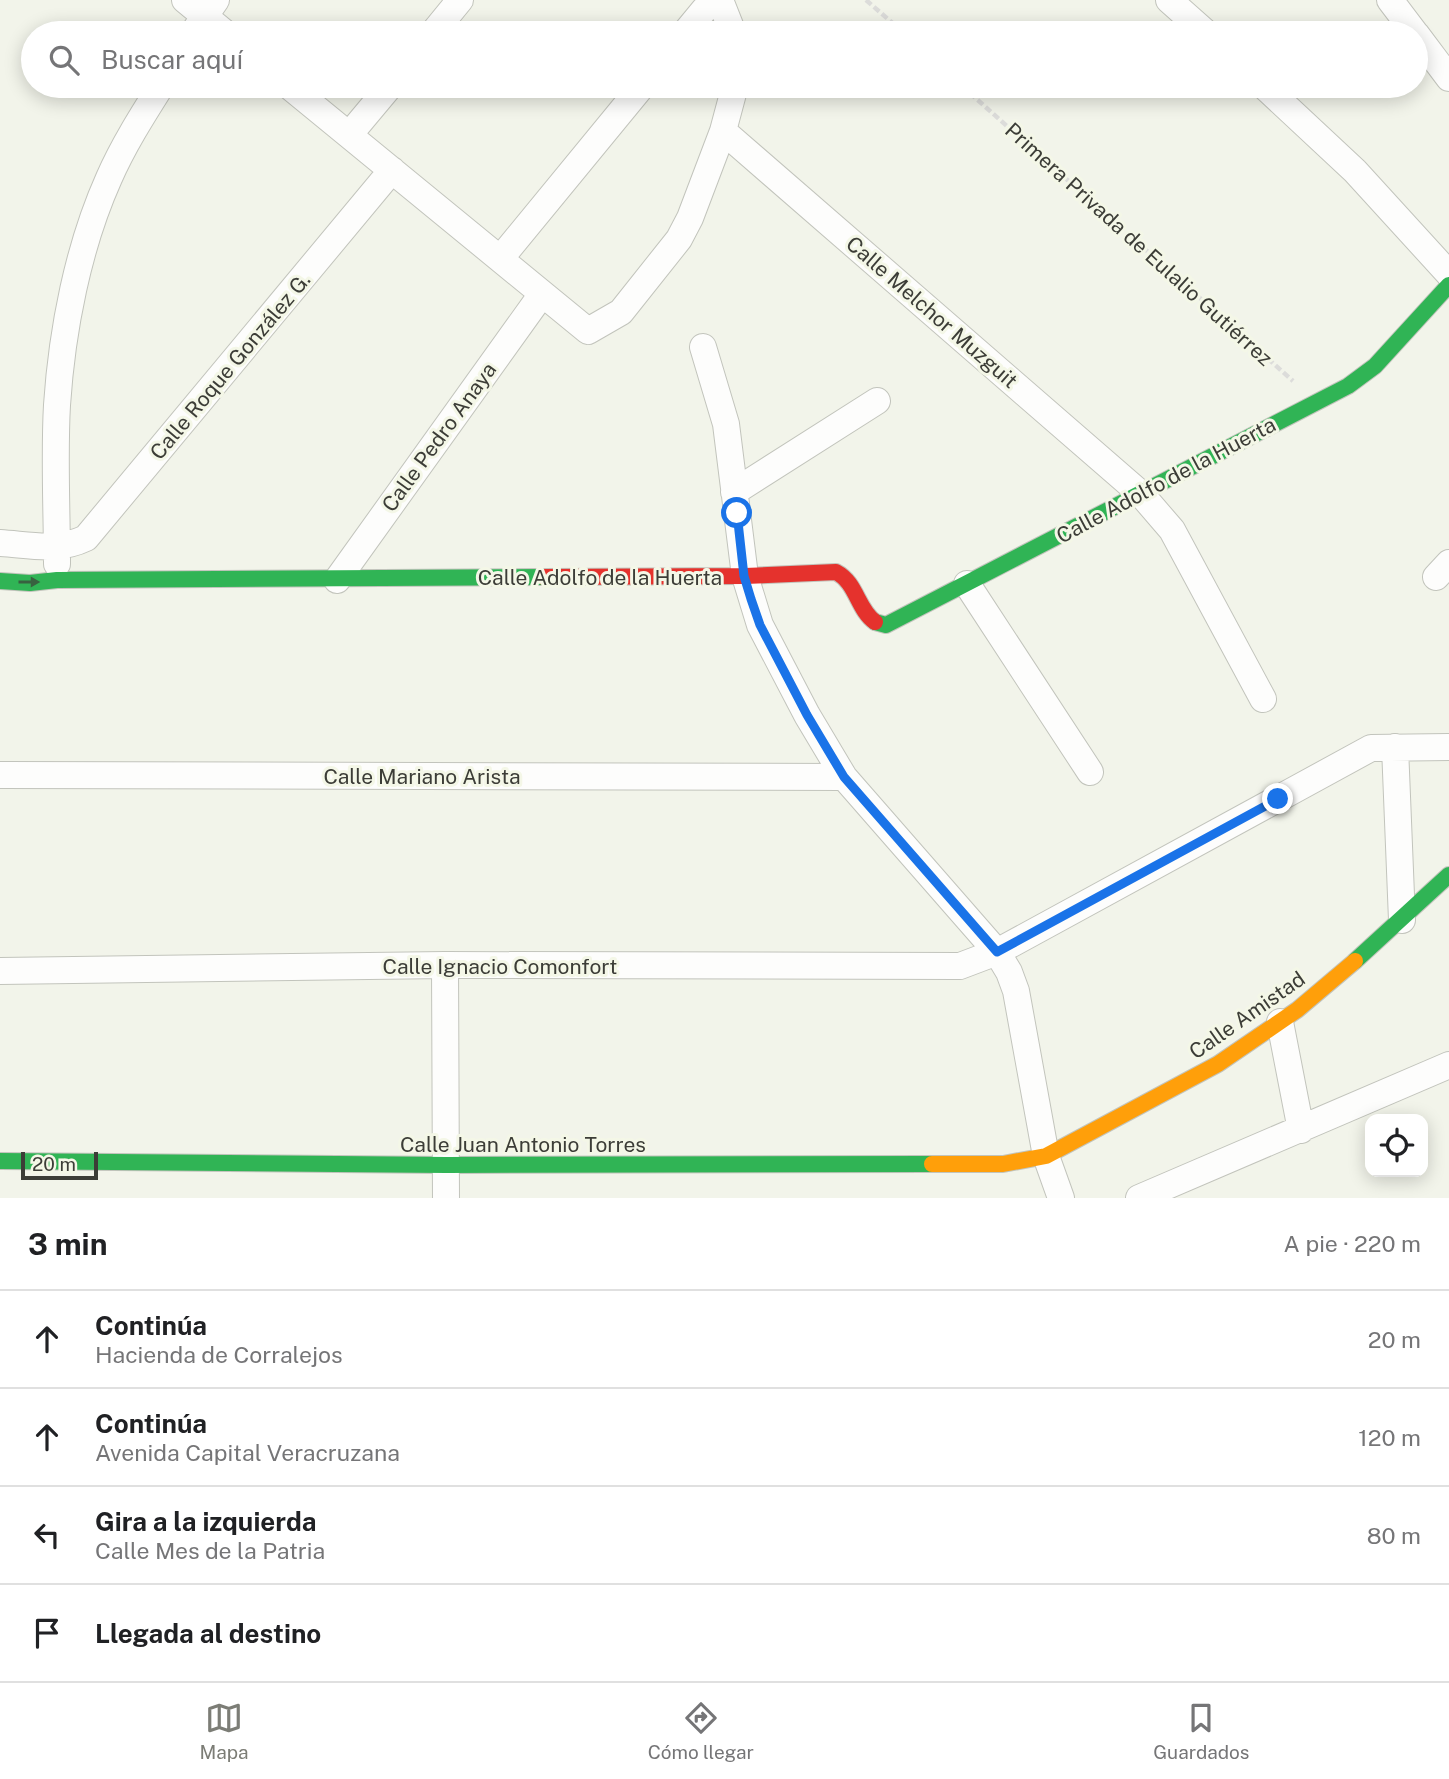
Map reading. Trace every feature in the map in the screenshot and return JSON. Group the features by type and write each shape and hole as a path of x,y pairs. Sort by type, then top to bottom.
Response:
{"street":[{"path":"443,21 460,0"},
{"path":"695,21 718,0 728,21"},
{"path":"1390,0 1405,21"},
{"path":"1176,2 1194,21"},
{"path":"1428,51 1448,76"},
{"path":"57,580 57,405 77,271 122,149 154,98"},
{"path":"304,98 588,331 621,312 679,239 690,218 723,131 732,98"},
{"path":"349,135 380,98"},
{"path":"500,259 632,98"},
{"path":"1277,98 1355,171 1447,289"},
{"name":"Calle Melchor Muzguit","path":"723,131 1141,494 1172,530 1262,699"},
{"name":"Calle Roque González G.","path":"57,547 86,538 106,516 392,170"},
{"name":"Calle Adolfo de la Huerta","path":"0,581 30,583 57,580 744,576 836,572 844,574 852,582 869,619 876,625 886,625 1348,386 1375,366 1447,289"},
{"name":"Calle Pedro Anaya","path":"337,580 542,294"},
{"path":"703,346 726,424 744,576 760,625 807,715 844,777 997,952 1009,972 1016,991 1046,1156 1062,1198"},
{"path":"734,492 877,401"},
{"path":"0,543 57,547"},
{"path":"967,584 1090,772"},
{"name":"Calle Ignacio Comonfort","path":"0,971 445,965 960,966 997,952 1371,747 1449,747"},
{"path":"1395,747 1402,920"},
{"name":"Calle Mariano Arista","path":"0,775 844,777"},
{"name":"Calle Amistad","path":"1046,1156 1202,1074 1280,1023 1402,920 1449,875"},
{"path":"445,965 446,1198"},
{"path":"1280,1023 1301,1130"},
{"path":"1139,1198 1449,1065"},
{"name":"Calle Juan Antonio Torres","path":"0,1161 446,1165 1003,1164 1046,1156"}],"path":[{"path":"866,0 890,21"},
{"name":"Primera Privada de Eulalio Gutiérrez","path":"975,98 1316,402"}],"traffic: fast":[{"path":"875,622 886,625 1348,386 1375,366 1449,285"},
{"path":"0,581 30,583 57,580 544,577"},
{"path":"1355,961 1449,875"},
{"path":"0,1161 446,1165 932,1164"}],"traffic: slow":[{"path":"932,1164 1003,1164 1046,1156 1218,1064 1297,1010 1355,961"}],"traffic: jam":[{"path":"544,577 745,576 836,572 853,589 864,610 875,622"}],"route":[{"path":"737,513 744,576 760,625 807,715 844,777 997,952 1278,799"}]}
